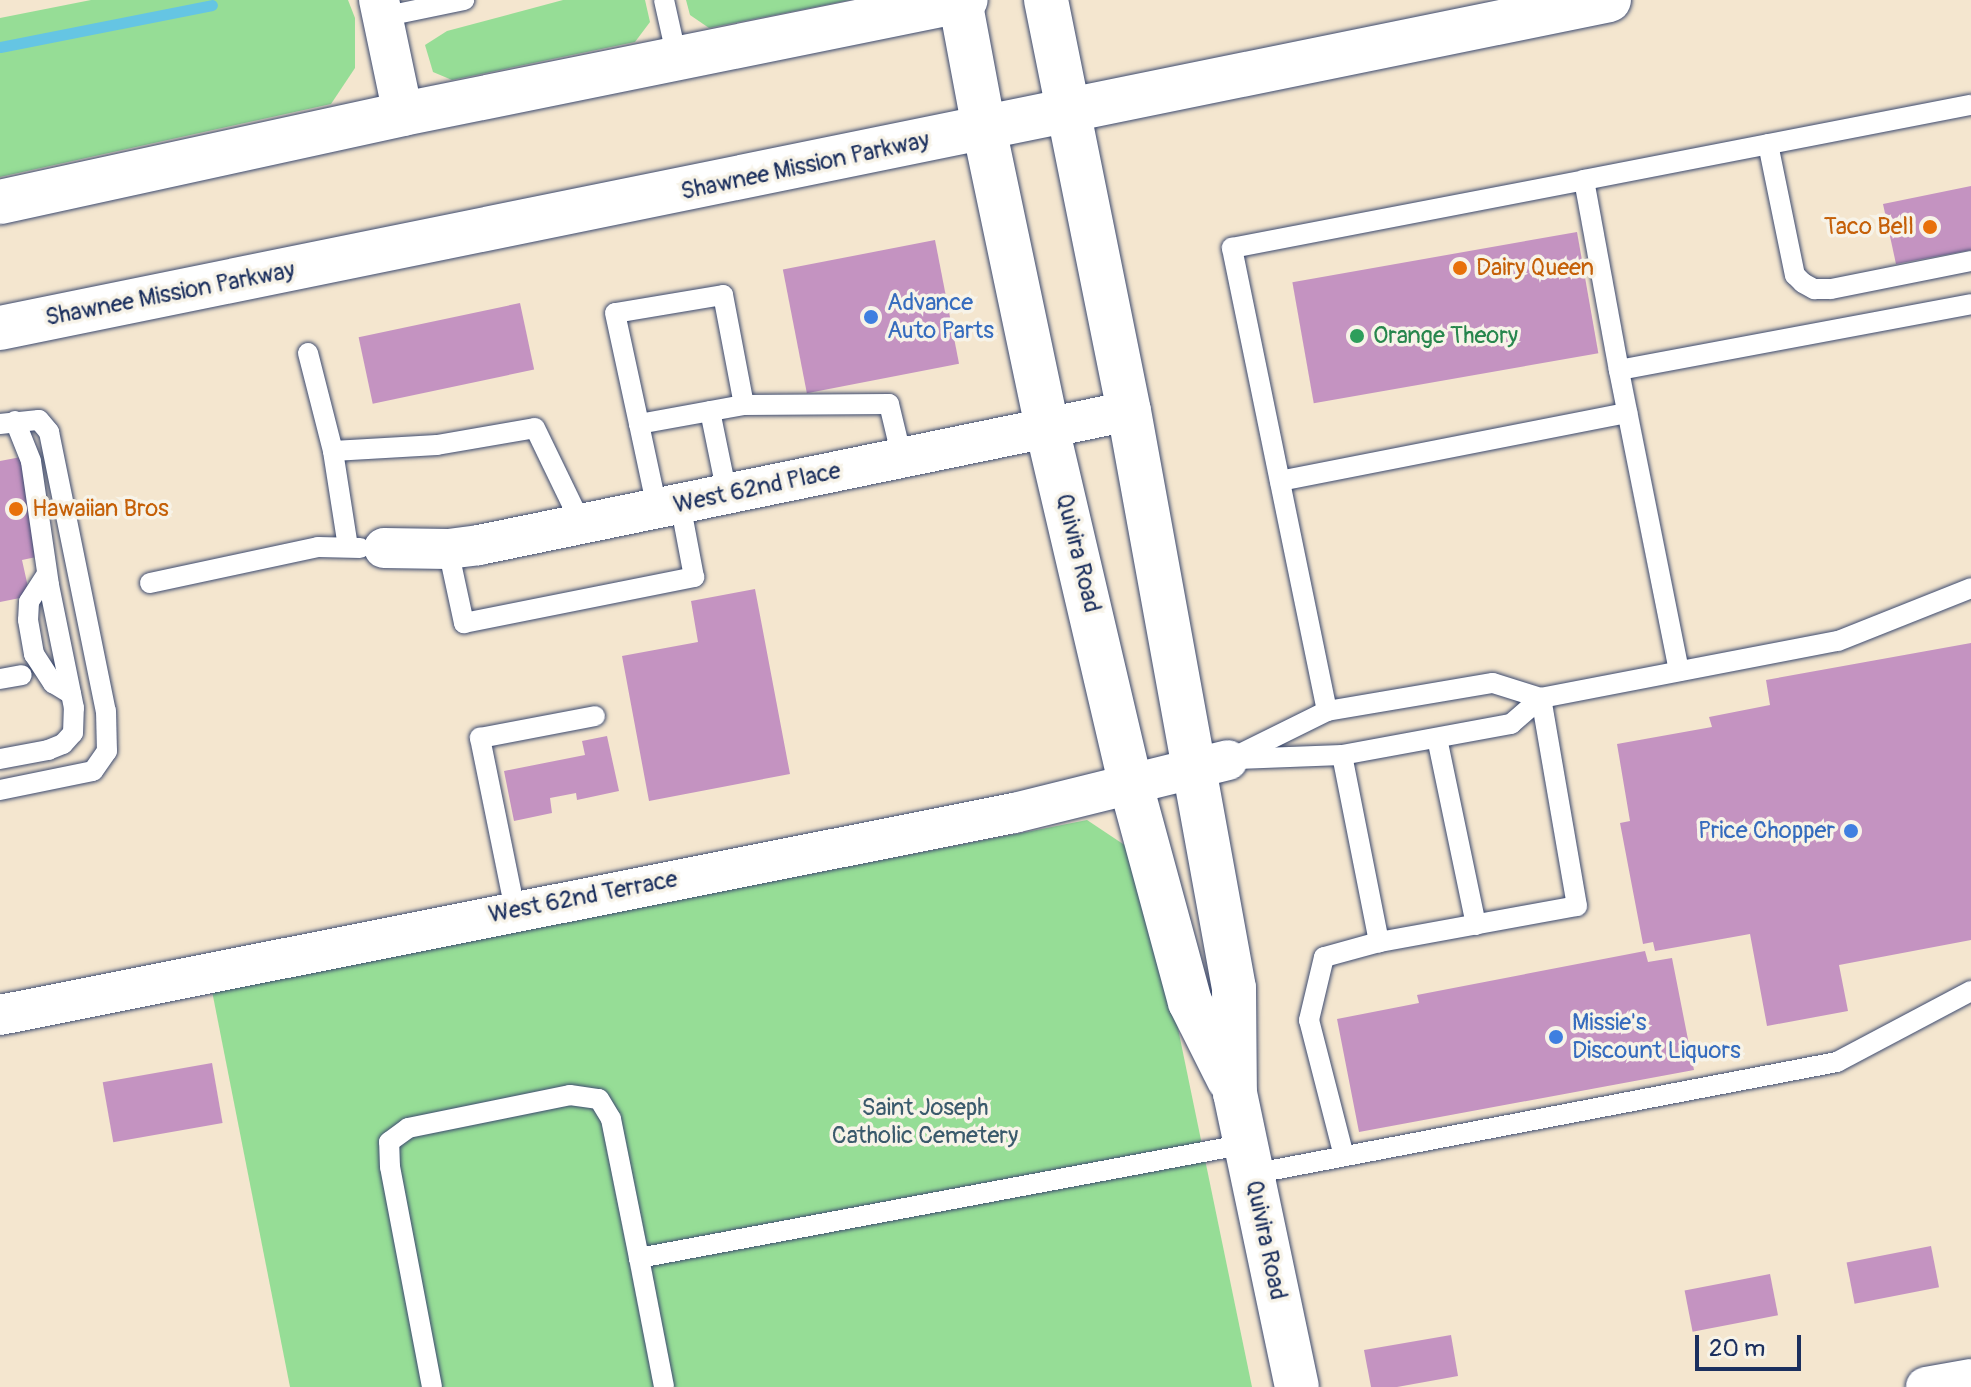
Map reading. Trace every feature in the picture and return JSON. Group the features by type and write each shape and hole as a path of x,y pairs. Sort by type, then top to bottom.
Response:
{"main road":[{"path":"0,202 403,114 962,0"},
{"name":"Quivira Road","path":"962,0 984,128 1047,428 1106,665 1179,773 1234,988 1235,1093 1297,1387"},
{"name":"Quivira Road","path":"1046,0 1129,411 1179,773 1190,1002 1235,1093"},
{"name":"Shawnee Mission Parkway","path":"0,328 1609,0"},
{"path":"0,218 44,193"}],"street":[{"path":"380,8 403,114"},
{"name":"West 62nd Place","path":"366,548 448,549 1129,411"},
{"name":"West 62nd Terrace","path":"0,1015 1014,813 1179,773"},
{"path":"1926,1387 1971,1379"}],"lane":[{"path":"380,8 464,0"},
{"path":"664,0 677,58"},
{"path":"1327,711 1232,248 1971,105"},
{"path":"1768,144 1795,275 1803,283 1814,289 1831,289 1971,261"},
{"path":"1584,180 1679,671"},
{"path":"448,549 464,623 694,577 639,424 615,313 723,295 744,405"},
{"path":"1619,370 1971,304"},
{"path":"150,583 318,547 366,548 333,451 308,353"},
{"path":"639,424 744,405 889,404 902,458"},
{"path":"710,411 727,494"},
{"path":"1280,481 1627,413"},
{"path":"0,759 63,744 73,733 71,694 47,574 31,461 8,423 39,420 49,432 106,711 107,751 93,771 0,790"},
{"path":"333,451 437,445 535,428 581,523"},
{"path":"47,574 29,602 28,620 34,654 53,683 71,694"},
{"path":"1179,773 1327,711 1493,683 1541,698 1838,641 1971,588"},
{"path":"0,679 22,675"},
{"path":"1179,773 1342,755 1511,724 1541,698"},
{"path":"1344,1156 1309,1020 1324,957 1379,942 1577,906 1541,698"},
{"path":"515,910 480,738 595,716"},
{"path":"1437,738 1476,925"},
{"path":"1342,755 1379,942"},
{"path":"639,1258 1249,1159 1344,1156 1837,1062 1971,991"},
{"path":"432,1387 390,1167 389,1142 408,1128 570,1095 599,1099 611,1119 664,1387"}],"green space":[{"path":"91,0 348,0 355,18 355,68 331,104 0,177 0,18"},
{"path":"563,0 645,0 650,22 635,42 452,80 433,72 425,45 447,31"},
{"path":"686,0 850,0 709,28 690,15"},
{"name":"Saint Joseph Catholic Cemetery","path":"1087,820 1129,848 1169,985 1252,1387 290,1387 212,991"}],"building":[{"name":"Taco Bell","path":"1971,186 1971,250 1896,264 1883,204"},
{"path":"1577,232 1598,353 1314,403 1292,282"},
{"name":"Advance Auto Parts","path":"935,240 959,364 807,393 783,270"},
{"path":"520,303 534,370 373,404 359,337"},
{"name":"Hawaiian Bros","path":"21,457 41,556 22,560 30,596 0,602 0,461"},
{"path":"755,589 790,774 649,801 622,656 698,642 691,601"},
{"name":"Price Chopper","path":"1971,643 1971,940 1839,965 1848,1011 1767,1026 1750,934 1655,951 1653,942 1643,944 1620,823 1630,821 1617,744 1712,727 1709,717 1770,705 1766,680"},
{"path":"607,736 619,791 577,800 576,793 550,798 552,813 514,821 504,771 585,755 582,741"},
{"name":"Missie's Discount Liquors","path":"1645,951 1648,962 1672,958 1694,1070 1359,1132 1337,1019 1419,1003 1417,995"},
{"path":"212,1063 223,1123 113,1142 103,1082"},
{"path":"1931,1246 1939,1287 1855,1304 1847,1262"},
{"path":"1770,1274 1778,1315 1693,1332 1685,1291"},
{"path":"1451,1335 1458,1376 1397,1387 1371,1387 1364,1350"}],"waterway":[{"path":"0,47 212,5"}],"place":[{"name":"Taco Bell","path":"1930,227"},
{"name":"Dairy Queen","path":"1460,268"},
{"name":"Advance Auto Parts","path":"871,317"},
{"name":"Orange Theory","path":"1357,336"},
{"name":"Hawaiian Bros","path":"16,509"},
{"name":"Price Chopper","path":"1851,831"},
{"name":"Missie's Discount Liquors","path":"1556,1037"}]}
